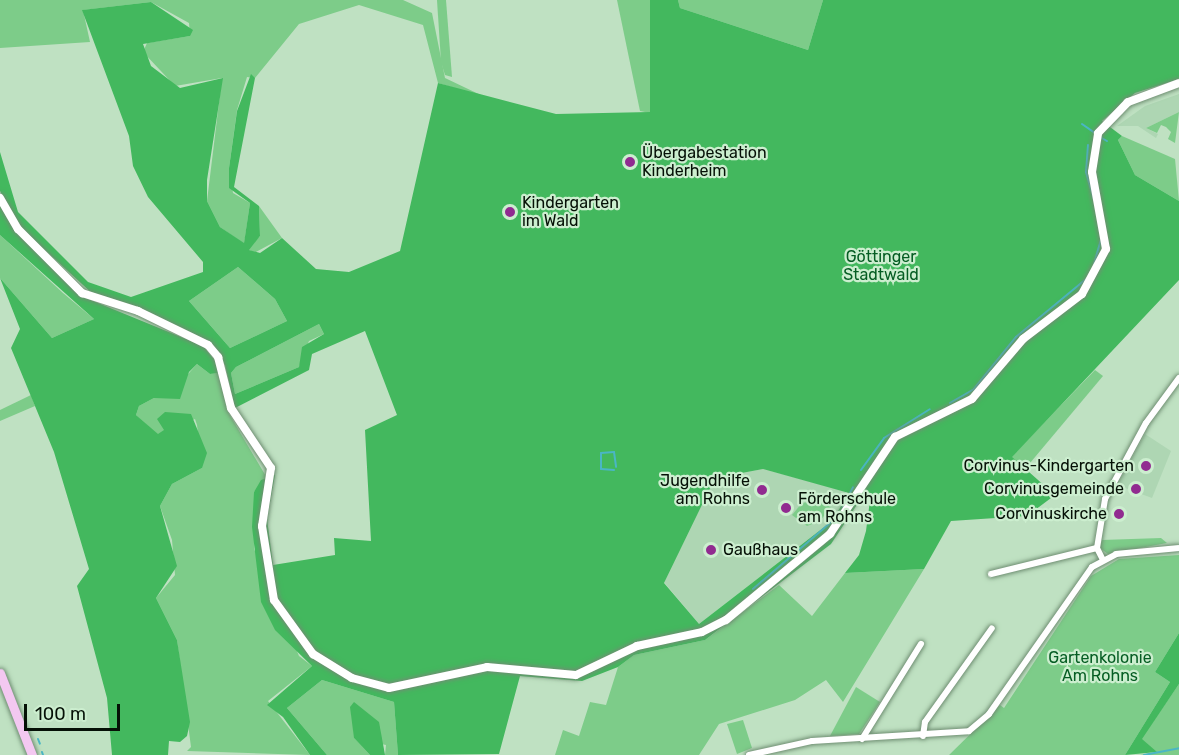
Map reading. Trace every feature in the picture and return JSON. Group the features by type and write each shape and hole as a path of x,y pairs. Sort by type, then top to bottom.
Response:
{"main road":[{"path":"0,673 32,755"}],"street":[{"path":"0,198 18,229 82,293 138,311 208,345 218,357 236,417 271,468 262,526 274,600 313,654 352,678 389,688 487,667 576,675 637,646 702,632 726,620 830,534 895,437 972,399 1023,339 1082,294 1106,249 1092,172 1098,133 1128,102 1179,83"},
{"path":"1102,560 1097,548 1111,485 1179,378"},
{"path":"992,574 1097,548"},
{"path":"749,755 812,741 959,734 984,719 1078,583 1102,560 1179,548"},
{"path":"923,736 925,722 992,628"},
{"path":"862,739 921,644"}],"shaded area":[{"path":"1179,94 1179,112 1146,128 1158,134 1156,138 1138,126 1117,126 1145,106"},
{"name":"Corvinus-Kindergarten","path":"1145,434 1171,451 1152,498 1117,485"},
{"path":"763,469 849,492 832,521 699,624 664,582 715,478"}],"green space":[{"path":"0,0 403,0 432,13 445,78 487,98 438,83 423,25 359,5 299,24 255,78 247,77 237,110 229,168 233,193 250,203 244,244 220,227 207,201 222,78 175,86 143,52 147,43 190,36 189,23 151,2 83,10 90,42 0,48"},
{"path":"437,0 446,0 452,77 445,75 441,62"},
{"path":"617,0 650,0 650,113 640,111"},
{"name":"Göttinger Stadtwald","path":"650,0 678,0 680,8 808,50 823,0 1179,0 1179,79 1135,93 1102,121 1122,136 1118,140 1135,175 1179,201 1179,280 1012,457 1055,495 1027,516 951,521 924,569 845,573 859,555 866,531 870,500 862,497 831,544 705,640 634,655 618,667 582,681 520,676 499,754 398,755 394,702 322,680 287,708 327,755 310,755 283,717 267,705 312,666 275,630 261,602 252,527 254,492 261,480 275,475 267,519 273,565 335,555 334,538 371,541 365,430 397,415 365,331 312,354 309,370 235,408 225,365 210,343 96,297 20,227 0,191 0,152 18,212 88,282 131,297 203,272 203,262 148,197 133,166 129,136 82,10 151,2 193,30 190,36 143,44 151,66 180,88 223,78 207,180 207,201 220,227 244,243 250,203 229,188 229,168 237,111 251,74 255,78 234,187 259,206 260,236 249,250 260,253 282,238 316,269 349,272 400,251 438,83 556,114 650,112","holes":["238,267 275,299 287,321 230,348 189,301","319,324 324,334 302,347 299,367 235,394 231,373 236,367","763,469 849,493 832,521 699,624 664,583 715,478"]},
{"path":"678,0 823,0 808,50 680,8"},
{"path":"1179,112 1175,143 1168,139 1171,132 1166,127 1161,125 1157,133 1146,128"},
{"path":"1122,136 1175,159 1179,201 1135,175 1118,140"},
{"path":"0,205 17,232 81,296 203,346 217,363 219,373 210,374 197,364 189,372 180,399 154,398 139,406 136,415 158,434 164,430 157,419 165,412 191,414 207,453 202,468 172,484 160,506 177,566 156,598 177,640 190,722 187,736 180,742 169,741 168,755 112,755 107,698 77,586 89,569 54,452 11,348 20,329 0,278 52,338 94,319 0,235"},
{"path":"259,206 282,238 254,253 248,249 260,236"},
{"path":"0,235 94,319 52,338 0,278"},
{"path":"238,267 275,299 287,321 230,348 189,301"},
{"path":"319,324 324,334 309,341 299,367 235,394 231,373 236,367"},
{"path":"197,364 210,374 219,373 228,412 267,478 254,492 254,549 299,656 312,666 268,701 310,755 187,751 191,747 177,640 156,598 175,575 172,540 160,506 172,484 202,468 197,425 195,419 158,435 136,415 139,406 154,398 180,398 181,382"},
{"path":"1095,370 1103,376 1025,469 1011,457"},
{"path":"31,395 35,406 0,421 0,410"},
{"path":"818,501 831,507 820,521 807,526 792,515 802,503"},
{"path":"1161,538 1167,543 1108,554 1100,548 1102,540"},
{"name":"Gartenkolonie Am Rohns","path":"1179,555 1179,633 1155,672 1170,682 1125,755 949,755 1000,705 1004,708 1091,576 1119,559"},
{"path":"924,569 843,702 826,680 795,700 719,724 699,755 555,755 563,730 579,736 590,702 606,705 618,667 634,655 705,640 779,585 812,616 845,573"},
{"path":"1179,633 1179,684 1142,739 1157,752 1125,755 1170,682 1155,672"},
{"path":"322,680 394,702 398,755 385,755 386,745 354,738 370,755 327,755 287,708"},
{"path":"1179,684 1179,755 1140,755 1156,752 1141,739"},
{"path":"856,687 880,702 859,734 830,736"},
{"path":"354,702 379,722 385,755 370,755 354,738 350,707"},
{"path":"743,720 752,748 737,754 727,724"}],"waterway":[{"path":"1082,124 1095,133"},
{"path":"1100,137 1107,141"},
{"path":"1088,145 1086,172 1094,200"},
{"path":"1094,264 1101,240"},
{"path":"950,403 974,389 1016,337 1086,279"},
{"path":"861,470 884,438 930,409"},
{"path":"614,470 601,469 601,453 614,452 616,467"},
{"path":"843,507 853,487"},
{"path":"753,589 835,519"},
{"path":"38,739 40,744"},
{"path":"1144,755 1179,748"}],"place":[{"name":"Übergabestation Kinderheim","path":"630,162"},
{"name":"Kindergarten im Wald","path":"510,212"},
{"name":"Corvinus-Kindergarten","path":"1146,466"},
{"name":"Corvinusgemeinde","path":"1136,489"},
{"name":"Jugendhilfe am Rohns","path":"762,490"},
{"name":"Förderschule am Rohns","path":"786,508"},
{"name":"Corvinuskirche","path":"1119,514"},
{"name":"Gaußhaus","path":"711,550"}]}
